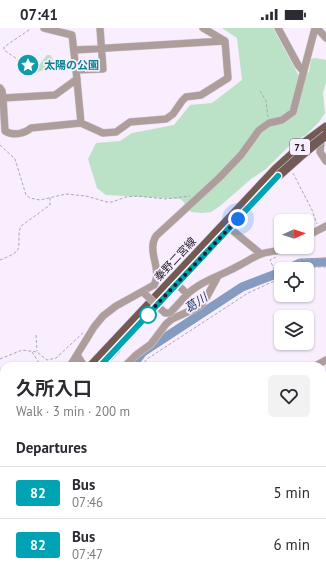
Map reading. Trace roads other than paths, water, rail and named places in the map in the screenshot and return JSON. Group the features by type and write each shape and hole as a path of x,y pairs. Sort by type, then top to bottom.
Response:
{"main road":[{"name":"71","path":"277,172 307,141 326,127"},
{"name":"71","path":"277,172 326,135"},
{"name":"秦野二宮線","path":"104,362 277,172"},
{"name":"秦野二宮線","path":"95,362 277,172"}],"street":[{"path":"44,28 72,35 75,50 81,123"},
{"path":"76,70 103,69 100,28"},
{"path":"202,28 225,41"},
{"path":"278,28 298,65 304,71"},
{"path":"73,362 94,327 103,316 116,306 154,285 157,280 157,273 152,248 153,241 156,236 241,155 259,130 269,123 282,120 294,112 316,28 326,38"},
{"path":"75,50 225,41"},
{"path":"0,88 3,98 2,130 9,134 26,132 31,128 81,123 103,133 116,132 130,122 166,119 173,114 182,100 186,97 201,95 228,78 225,41"},
{"path":"3,98 55,95 77,79"},
{"path":"292,172 287,163 311,142 320,141 320,152 326,161"},
{"path":"314,232 326,226"},
{"path":"234,231 261,254"},
{"path":"143,292 165,313 170,313 192,289 261,254 274,252"},
{"path":"129,362 136,354 151,344 172,318 200,306 205,300 218,276"},
{"path":"176,284 184,297"},
{"path":"77,355 81,362"}],"waterway":[{"name":"葛川","path":"314,262 326,262"},
{"name":"葛川","path":"135,362 143,352 242,287 274,275"}],"place":[{"name":"太陽の公園","path":"28,65"}]}
